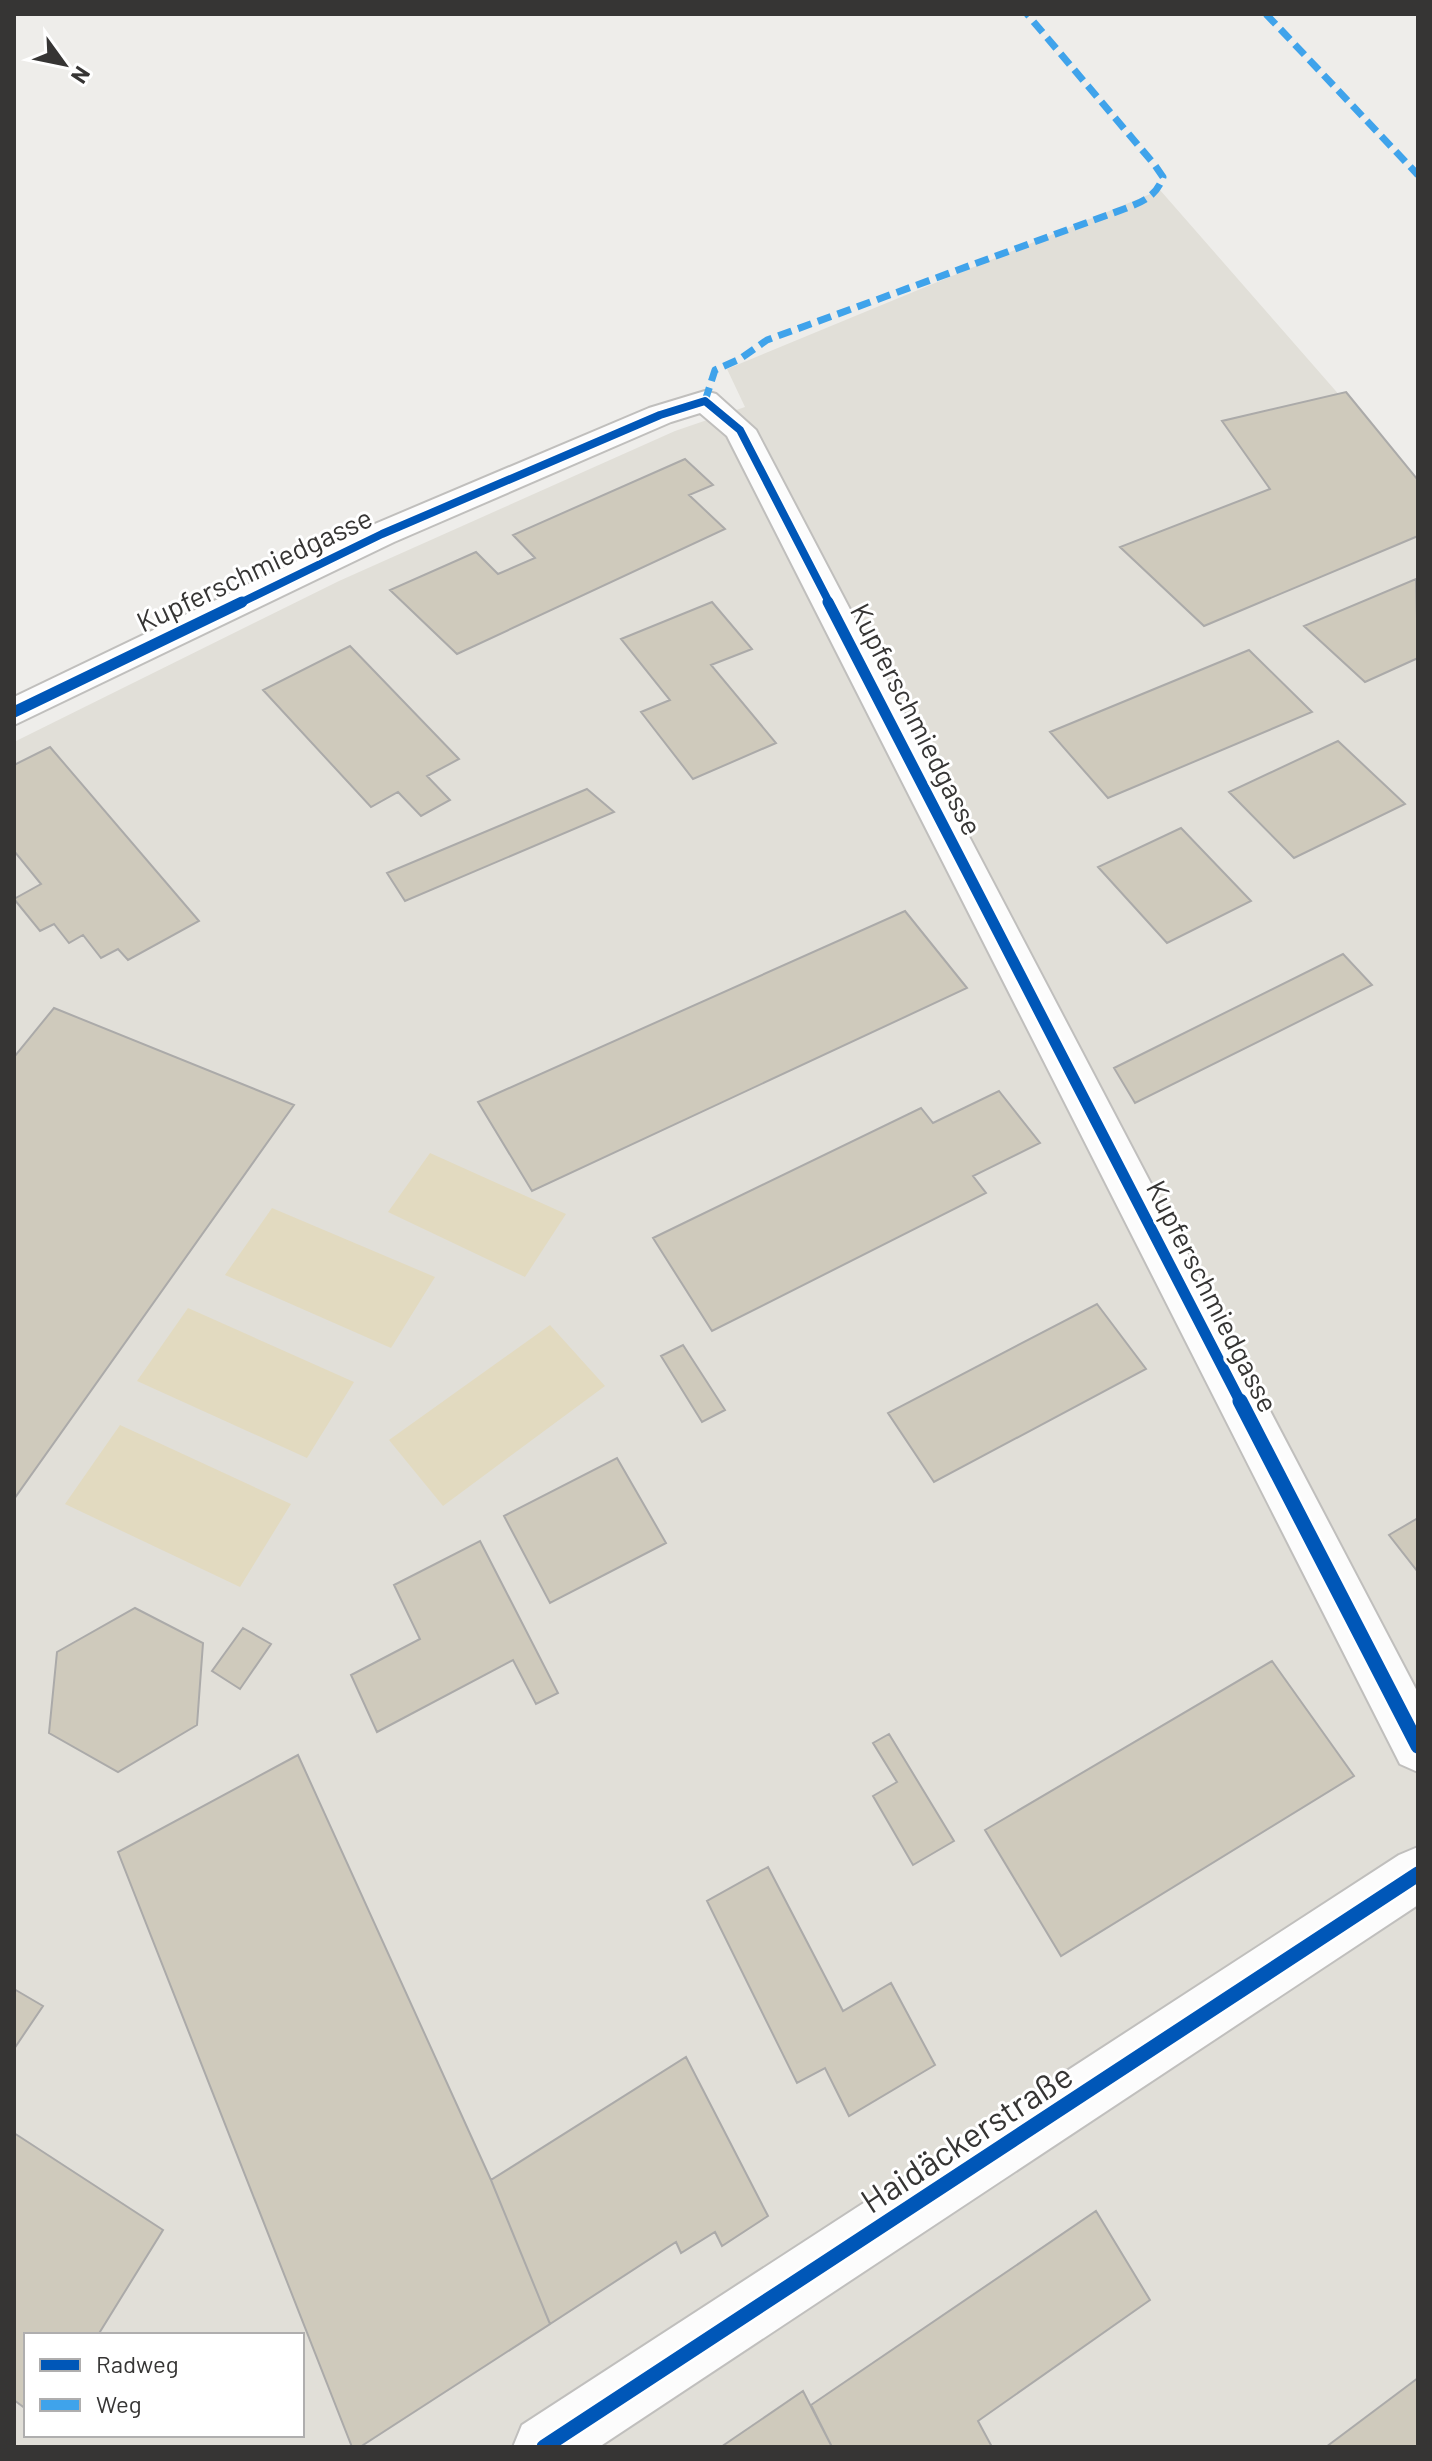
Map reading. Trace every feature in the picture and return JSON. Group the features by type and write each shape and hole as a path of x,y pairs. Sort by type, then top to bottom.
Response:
{"street":[{"name":"Kupferschmiedgasse","path":"14,712 382,534 660,415 705,401 740,430 1418,1746"},
{"name":"Haidäckerstraße","path":"544,2447 1418,1874"}],"shaded area":[{"path":"1160,190 1418,485 1418,2447 14,2447 14,742 339,581 675,431 745,407 727,369"},
{"path":"430,1153 566,1214 525,1277 388,1212"},
{"path":"272,1208 435,1277 391,1348 225,1275"},
{"path":"188,1308 354,1382 307,1458 137,1381"},
{"path":"550,1325 605,1386 443,1506 389,1440"},
{"path":"120,1425 291,1504 240,1587 65,1504"}],"building":[{"path":"1346,392 1418,480 1418,536 1204,626 1120,547 1270,489 1222,421"},
{"path":"685,459 713,485 689,495 725,529 457,654 390,590 476,552 498,574 535,558 513,535"},
{"path":"1416,579 1418,658 1365,682 1304,626"},
{"path":"712,602 752,649 711,665 776,743 693,779 641,712 670,700 621,639"},
{"path":"350,646 459,759 427,776 450,800 421,816 398,792 371,807 263,690"},
{"path":"1249,650 1312,712 1108,798 1050,732"},
{"path":"1338,741 1405,804 1294,858 1229,792"},
{"path":"50,747 199,921 128,960 118,949 101,958 83,935 69,943 54,924 40,931 14,899 41,884 14,851 14,765"},
{"path":"587,789 614,812 405,901 387,873"},
{"path":"1181,828 1251,901 1167,943 1098,867"},
{"path":"905,911 967,988 532,1191 478,1102"},
{"path":"1343,954 1372,985 1135,1103 1114,1068"},
{"path":"54,1008 294,1105 14,1499 14,1057"},
{"path":"999,1091 1040,1143 973,1176 986,1193 712,1331 653,1238 921,1108 933,1123"},
{"path":"1097,1304 1146,1369 934,1482 888,1413"},
{"path":"683,1345 725,1410 702,1422 661,1356"},
{"path":"617,1458 666,1543 550,1603 504,1516"},
{"path":"1418,1518 1418,1572 1389,1535"},
{"path":"480,1541 558,1693 536,1704 513,1660 377,1732 351,1675 420,1639 394,1585"},
{"path":"135,1608 203,1643 197,1725 118,1772 49,1733 57,1652"},
{"path":"243,1628 271,1644 240,1689 212,1671"},
{"path":"1272,1661 1354,1776 1061,1956 985,1830"},
{"path":"889,1734 954,1841 913,1865 873,1796 897,1782 873,1743"},
{"path":"298,1755 491,2180 550,2324 360,2447 352,2447 118,1852"},
{"path":"768,1867 843,2011 891,1983 935,2065 849,2116 825,2068 797,2083 707,1901"},
{"path":"14,1989 43,2006 14,2049"},
{"path":"686,2057 768,2216 722,2246 715,2232 681,2253 676,2242 550,2324 491,2180"},
{"path":"14,2133 163,2230 99,2333 24,2333 24,2408 14,2400"},
{"path":"1096,2211 1150,2300 978,2421 992,2447 832,2447 811,2405"},
{"path":"1418,2378 1418,2447 1326,2447"},
{"path":"803,2391 832,2447 721,2447"}],"marked path":[{"path":"705,401 715,370 740,359 767,340 1124,209 1149,198 1157,190 1163,177 1154,164 1027,14"},
{"path":"1266,14 1418,175"}],"cycle path":[{"path":"14,712 382,534 660,415 705,401 740,430 1418,1746"},
{"path":"544,2447 1418,1874"}]}
